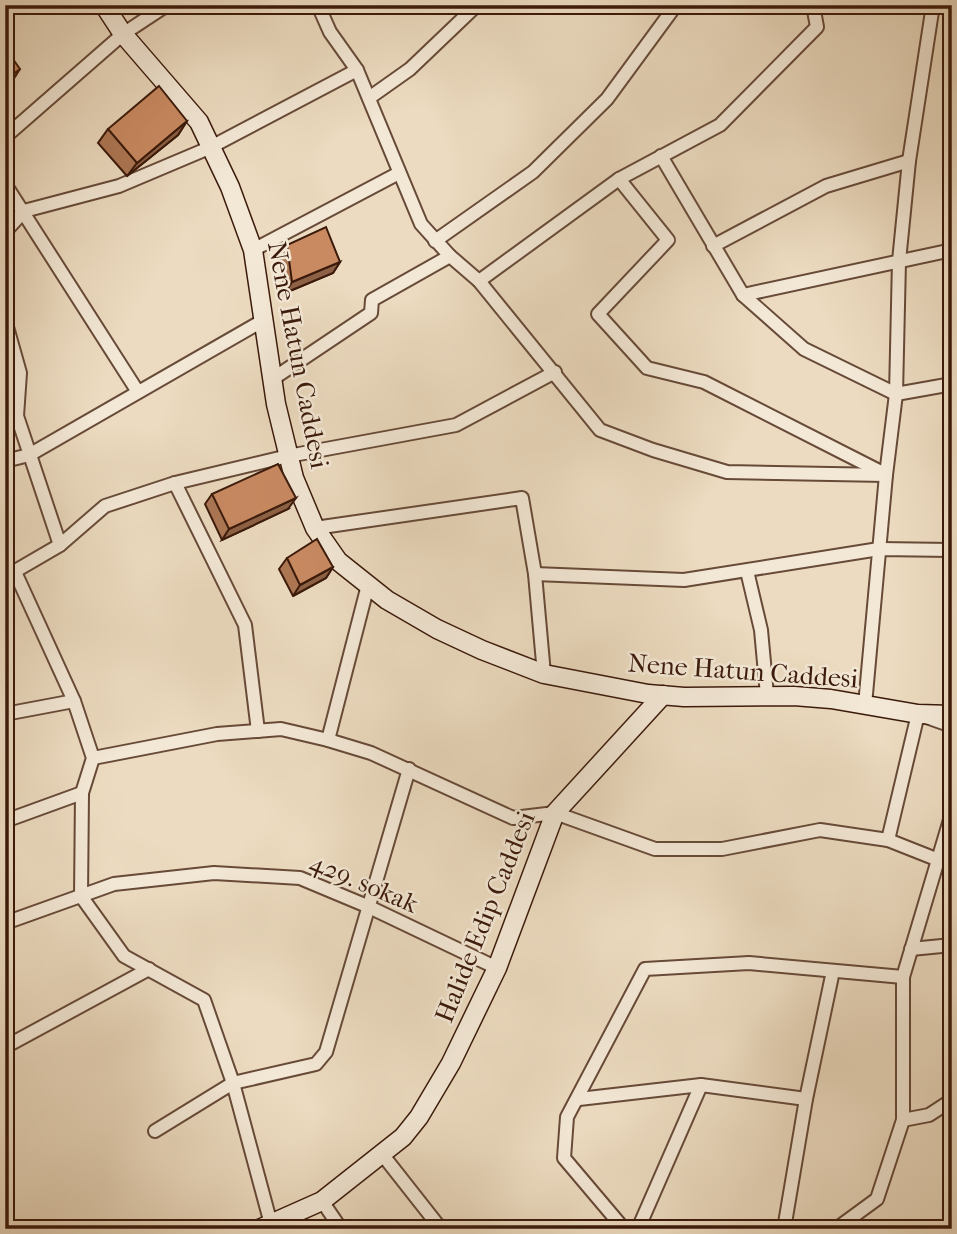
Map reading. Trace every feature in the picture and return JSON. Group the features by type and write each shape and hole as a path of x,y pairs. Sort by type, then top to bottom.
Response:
{"street":[{"name":"Nene Hatun Caddesi","path":"104,5 123,34 199,122 209,148 230,187 253,250 276,404 288,456 304,506 315,528 338,561 387,600 437,629 544,674 603,687 663,695 767,695 831,699 918,714 952,715"},
{"path":"5,137 123,34 167,5"},
{"path":"318,5 330,32 357,70 421,225 450,257 479,281 600,430 653,450 727,472 886,475"},
{"path":"369,98 410,69 477,5"},
{"path":"435,241 533,172 607,99 676,5"},
{"path":"479,281 619,179 720,125 817,27 813,5"},
{"path":"865,705 896,394 899,261 909,161 933,5"},
{"path":"5,232 24,211 119,186 209,148 357,70"},
{"path":"661,156 743,295 804,349 896,394 952,384"},
{"path":"713,246 826,186 909,161"},
{"path":"253,250 400,173"},
{"path":"619,179 668,240 598,314 647,368 704,382 886,475"},
{"path":"5,184 138,392"},
{"path":"743,295 952,250"},
{"path":"274,378 371,313 372,300 450,257"},
{"path":"5,320 20,373 17,416 60,545"},
{"path":"5,461 29,455 264,320"},
{"path":"265,1226 233,1083 204,1000 124,956 81,895 82,793 93,758 74,701 10,575 60,545 106,506 175,483 288,456 456,425 555,372"},
{"path":"175,483 245,625 258,731"},
{"path":"315,528 523,498 535,574 544,674"},
{"path":"535,574 684,580 879,549 952,550"},
{"path":"747,571 761,630 767,695"},
{"path":"328,740 368,585"},
{"name":"Halide Edip Caddesi","path":"265,1226 321,1201 403,1138 435,1093 497,968 555,813 663,695"},
{"path":"5,714 74,701"},
{"path":"888,840 918,714 952,726"},
{"path":"93,758 217,734 281,729 328,740 409,769 513,818 555,813 654,849 722,849 820,830 888,840 936,859 952,858"},
{"path":"155,1131 233,1083 316,1064 326,1052 409,769"},
{"path":"5,821 82,793"},
{"path":"836,1229 877,1199 904,1120 903,977 936,859 952,813"},
{"name":"429. sokak","path":"5,923 114,884 214,873 300,878 367,906 497,968"},
{"path":"911,949 952,945"},
{"path":"624,1229 564,1158 567,1117 579,1099 645,969 749,963 903,977"},
{"path":"5,1047 149,969"},
{"path":"784,1229 806,1099 833,971"},
{"path":"579,1099 701,1085 806,1099"},
{"path":"638,1229 701,1085"},
{"path":"904,1120 929,1115 952,1100"},
{"path":"383,1154 441,1229"},
{"path":"321,1201 341,1229"},
{"path":"947,1229 952,1226"}],"building":[{"path":"5,48 20,69 5,80"},
{"path":"159,86 187,121 137,163 108,129"},
{"path":"326,227 340,262 292,282 287,245"},
{"path":"278,464 296,498 229,529 212,494"},
{"path":"317,539 333,567 300,585 287,558"}]}
